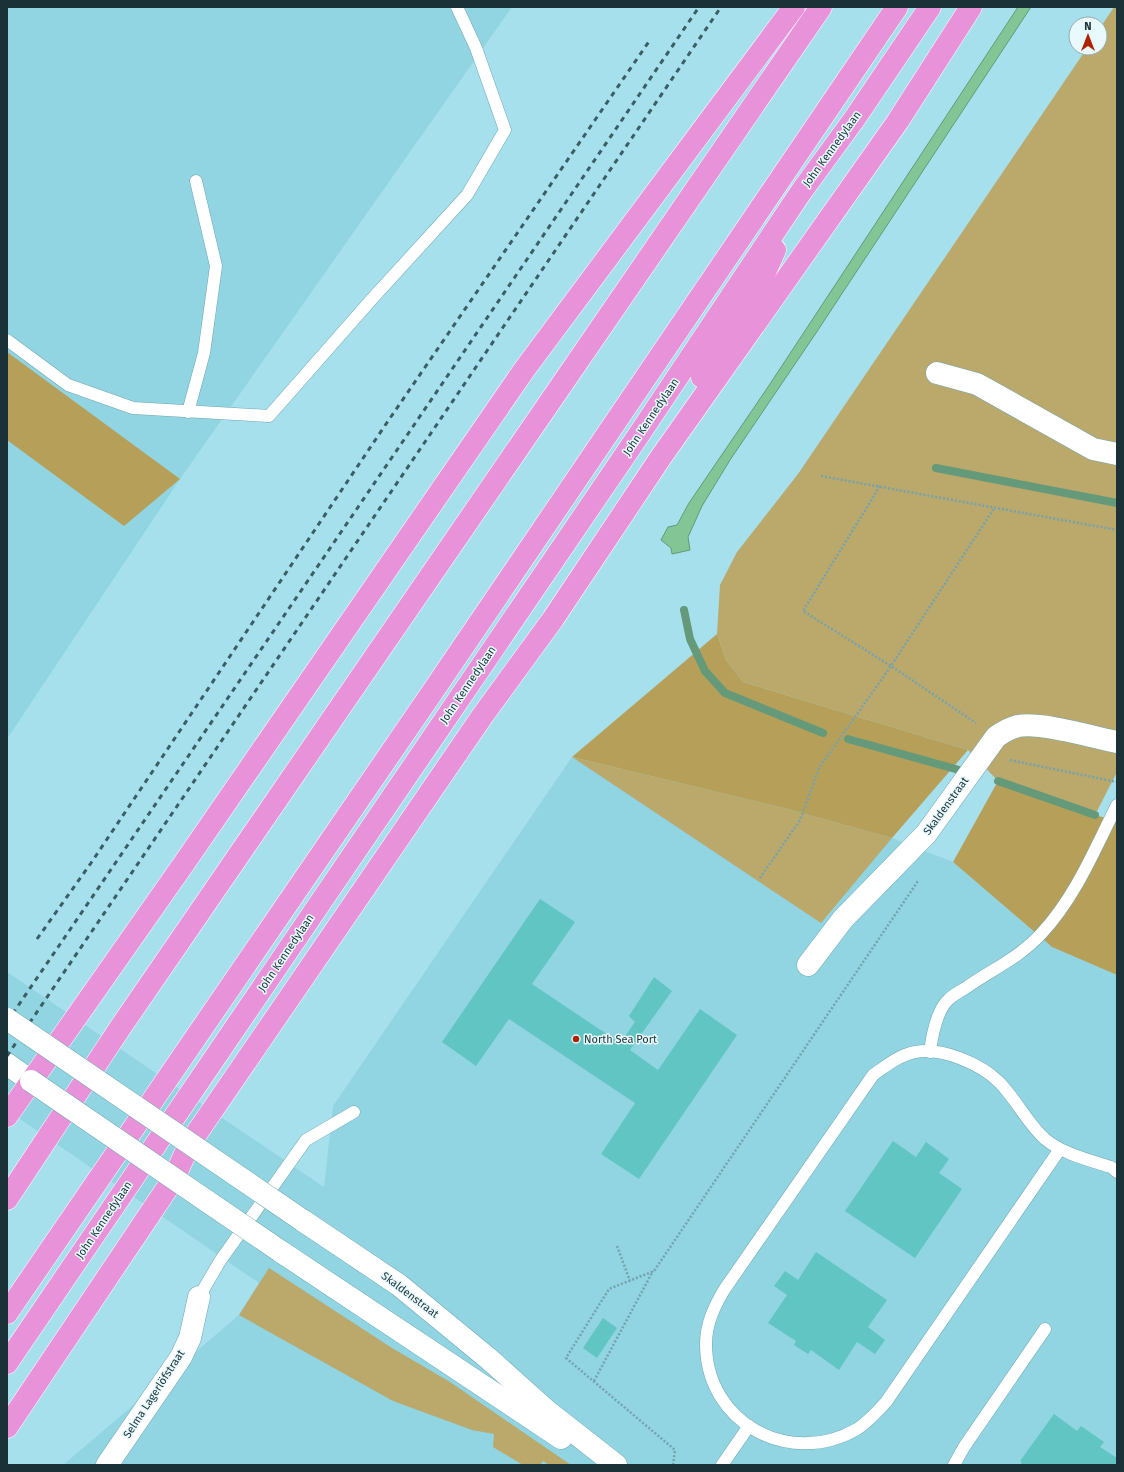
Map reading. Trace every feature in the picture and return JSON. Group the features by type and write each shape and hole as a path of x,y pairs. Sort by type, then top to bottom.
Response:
{"highway":[{"path":"7,1116 185,862 524,370 794,7"},
{"path":"7,1199 134,1009 820,7"},
{"path":"7,1313 431,694 897,7"},
{"name":"John Kennedylaan","path":"7,1363 636,439 801,192 855,118 930,7"},
{"path":"7,1426 174,1178 190,1143 206,1123 483,715 553,619 661,457 898,121 971,7"},
{"path":"661,457 706,368 761,281 801,192"}],"street":[{"path":"937,373 977,384 1093,449 1117,454"},
{"name":"Skaldenstraat","path":"808,965 843,919 926,834 996,737 1004,731 1018,726 1036,725 1117,742"},
{"name":"Skaldenstraat","path":"7,1019 399,1285 489,1358 547,1411 616,1465"},
{"path":"7,1064 280,1251 602,1465"},
{"name":"Selma Lagerlöfstraat","path":"107,1465 180,1357 190,1338 199,1297"}],"lane":[{"path":"7,340 68,385 133,408 269,416 371,300 467,195 505,130 476,48 457,7"},
{"path":"188,412 204,353 216,266 196,181"},
{"path":"930,1052 932,1030 947,1001 984,975 1013,959 1041,934 1062,908 1081,876 1117,805"},
{"path":"1060,1149 886,1402 873,1416 841,1437 822,1442 803,1444 784,1442 765,1436 748,1426 734,1414 722,1399 711,1376 706,1344 708,1325 714,1306 873,1075 893,1061 916,1052 930,1052 949,1055 972,1063 998,1082 1044,1138 1060,1149 1111,1167 1117,1172"},
{"path":"199,1297 220,1261 306,1140 354,1112"},
{"path":"954,1465 964,1447 1045,1329"},
{"path":"722,1465 748,1426"}],"path":[{"path":"821,476 1117,530"},
{"path":"880,486 803,611 891,666 996,737"},
{"path":"760,878 800,820 819,768 891,666 995,507"},
{"path":"1006,760 1117,782"},
{"path":"594,1381 654,1271 920,877"},
{"path":"617,1246 630,1281"},
{"path":"654,1271 609,1289 566,1358 675,1450 673,1465"}],"shaded area":[{"path":"7,7 512,7 180,479 7,739"},
{"path":"1018,7 1031,7 816,333 730,460 702,506 688,537 690,550 672,554 671,548 661,540 668,527 677,525 689,503 768,387"},
{"path":"1114,7 1117,7 1117,772 1095,815 998,781 968,750 743,682 726,660 717,634 720,585 737,552 798,474 1082,56 1108,56 1108,16"},
{"path":"7,352 180,479 124,526 7,440"},
{"path":"717,634 726,660 743,682 968,750 892,838 780,807 572,757"},
{"path":"572,757 780,807 892,838 953,862 1052,947 1117,975 1117,1465 63,1465 239,1315 259,1283 7,1110 7,972 324,1187 333,1106"},
{"path":"572,757 780,807 892,838 821,923"},
{"path":"998,781 1095,815 1117,821 1117,975 1052,947 953,862"},
{"path":"269,1268 392,1348 450,1382 571,1465 549,1465 543,1461 540,1465 523,1465 493,1447 494,1434 472,1430 393,1401 239,1315"}],"building":[{"name":"North Sea Port","path":"540,899 575,922 532,984 620,1043 635,1022 629,1016 654,977 672,991 630,1050 658,1070 700,1009 737,1035 639,1179 601,1154 635,1103 509,1019 476,1066 442,1042"},
{"path":"893,1141 916,1157 926,1142 949,1159 939,1173 962,1189 915,1258 845,1211"},
{"path":"816,1252 887,1300 868,1327 885,1340 875,1354 857,1342 839,1370 811,1350 808,1354 794,1345 796,1341 768,1323 787,1295 774,1286 785,1271 798,1280"},
{"path":"603,1318 617,1328 597,1358 583,1348"},
{"path":"1054,1414 1077,1431 1081,1426 1104,1442 1100,1447 1117,1458 1117,1465 1020,1465 1022,1462 1020,1461"}],"waterway":[{"path":"936,468 1117,503"},
{"path":"684,610 690,639 705,671 725,693 823,733"},
{"path":"848,739 959,770"},
{"path":"998,781 1095,815"}],"railway":[{"path":"7,1022 699,7"},
{"path":"7,1056 721,7"},
{"path":"37,939 91,863 386,424 650,40"}],"place":[{"name":"North Sea Port","path":"576,1039"}]}
